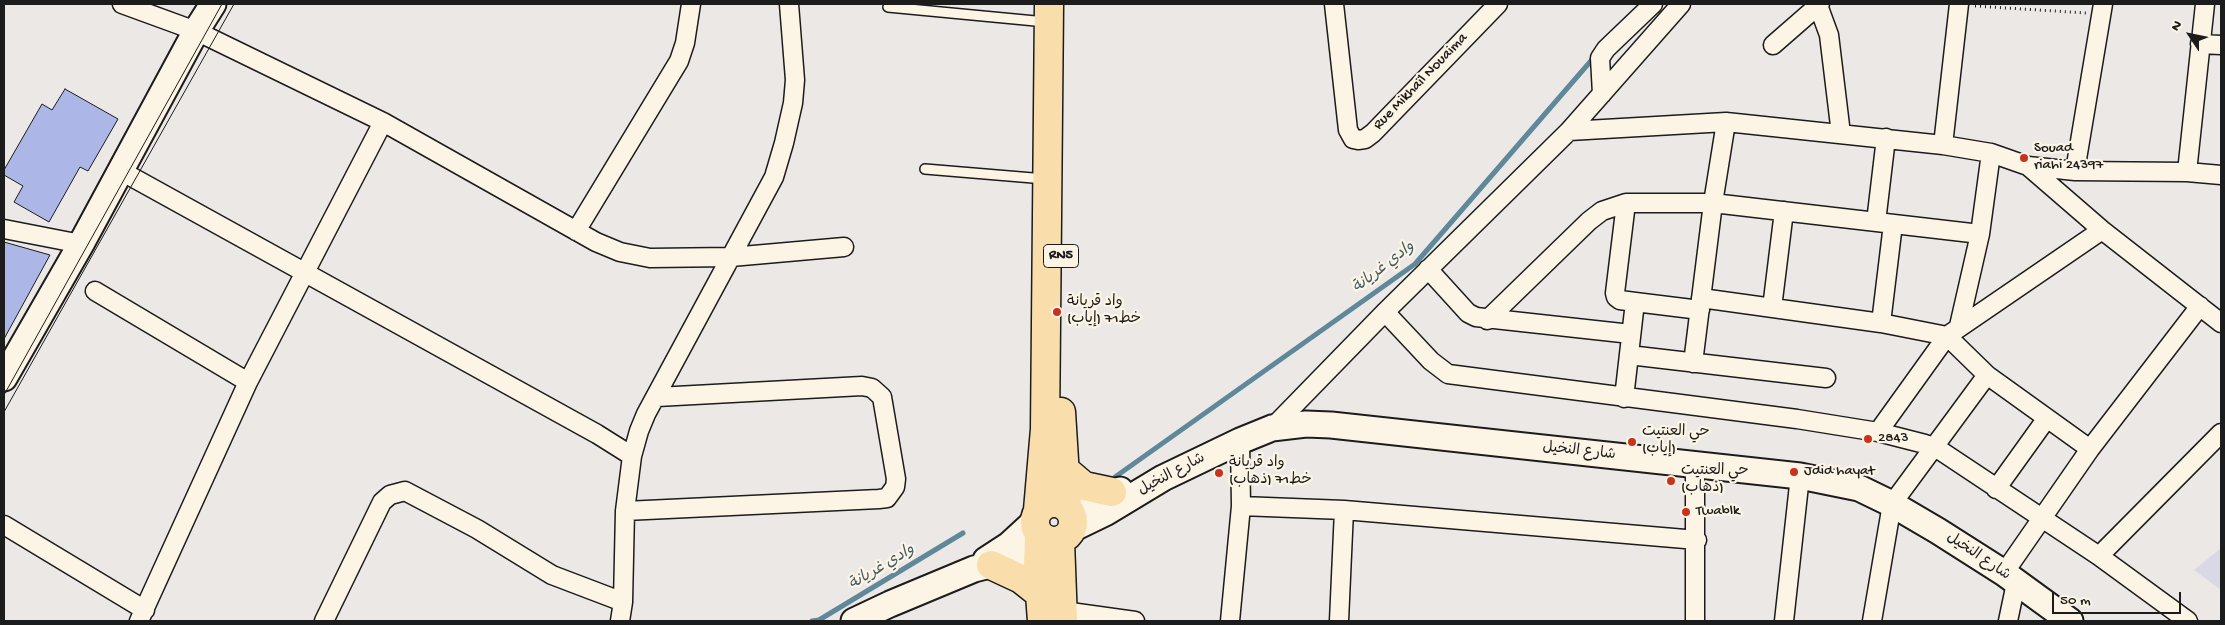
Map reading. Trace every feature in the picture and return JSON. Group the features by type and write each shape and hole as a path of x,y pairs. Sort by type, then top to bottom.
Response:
{"highway":[{"name":"RN5","path":"1054,10 1047,179 1045,429 1056,618"},
{"name":"RN5","path":"1054,10 1061,419 1064,469 1050,530 1040,594 1056,618"},
{"path":"1064,469 1072,478 1084,486 1112,492"},
{"path":"983,567 1021,579 1040,594"}],"main road":[{"path":"4,378 81,244 196,30 213,4"},
{"name":"شارع النخيل","path":"1050,530 1105,513 1163,478 1240,441 1272,428 1306,424 1331,425 1800,476 1859,488 1892,504 2010,578 2070,621"},
{"path":"854,621 890,604 983,567 1009,544 1050,530 1112,492 1163,478"}],"street":[{"path":"122,4 196,30 383,122 576,231 620,252 650,258 731,257 844,247"},
{"path":"576,231 679,61 686,43 691,4"},
{"path":"620,621 623,602 625,511 632,456 646,414 657,397 774,177 793,103 795,80 788,4"},
{"name":"Rue Mikhaïl Nouaima","path":"1334,4 1348,130 1353,138 1358,140 1365,139 1373,133 1498,4"},
{"path":"1602,94 1600,58 1606,49 1653,4"},
{"path":"1272,428 1384,312 1569,131 1682,4"},
{"path":"1943,145 1959,4"},
{"path":"2187,172 2204,4"},
{"path":"1773,45 1819,5 1829,34 1841,134"},
{"path":"2075,171 2102,9"},
{"path":"2200,44 2221,45"},
{"path":"4,525 142,616 248,382 383,122"},
{"path":"1569,131 1726,122 1943,145 1991,153 2028,166 2075,171 2187,172 2221,175"},
{"path":"1694,363 1713,203 1726,122"},
{"path":"1881,323 1886,138"},
{"path":"1953,331 1980,234 1991,153"},
{"path":"2028,166 2102,230 2221,323"},
{"path":"121,171 597,434 632,456"},
{"path":"1626,203 1615,292 1620,300 1772,308 1953,331 1988,374 2090,449"},
{"path":"1487,320 1589,221 1602,211 1626,203 1713,203 1980,234"},
{"path":"1772,308 1784,211"},
{"path":"4,229 81,244"},
{"path":"1878,432 1953,331 2102,230"},
{"path":"1428,269 1468,312 1487,320 1631,334"},
{"path":"95,291 248,382"},
{"path":"1624,398 1635,302"},
{"path":"2008,621 2010,578 2041,519 2090,449 2200,306"},
{"path":"1384,312 1431,361 1448,374 1797,419 1878,432 1934,447 2099,556 2188,621"},
{"path":"1628,355 1826,378"},
{"path":"1872,621 1892,504 1988,374"},
{"path":"625,511 879,499 887,498 895,487 896,479 882,397 872,388 862,386 657,397"},
{"path":"1996,489 2047,418"},
{"path":"2099,556 2221,433"},
{"path":"1230,621 1241,506 1240,441"},
{"path":"1695,464 1697,540 1695,621"},
{"path":"1784,621 1800,476"},
{"path":"324,621 382,502 390,495 405,491 477,529 552,575 623,602"},
{"path":"1241,506 1344,510 1697,540"},
{"path":"1339,621 1344,510"},
{"path":"1056,618 1135,621"}],"lane":[{"path":"888,6 1054,10"},
{"path":"925,169 1047,179"}],"path":[{"path":"1959,4 2102,9"}],"shaded area":[{"path":"2221,548 2221,590 2194,570"}],"building":[{"path":"65,89 118,119 88,171 80,167 49,222 14,202 23,186 4,175 4,170 42,104 52,110"},
{"path":"4,242 50,255 4,339"}],"waterway":[{"name":"وادي غريانة","path":"1115,477 1415,264 1596,55"},
{"name":"وادي غريانة","path":"812,621 819,620 963,533"}],"tram line":[{"path":"4,395 222,4"},
{"path":"4,412 234,4"}],"place":[{"name":"Souad riahi 24397","path":"2024,158"},
{"name":"واد قريانة خط71 (إياب)","path":"1057,312"},
{"name":"2843","path":"1868,439"},
{"name":"حي العنتيت (إياب)","path":"1632,442"},
{"name":"Jdid hayat","path":"1794,472"},
{"name":"واد قريانة خط71 (ذهاب)","path":"1219,473"},
{"name":"حي العنتيت (ذهاب)","path":"1671,481"},
{"name":"Twablk","path":"1686,512"}]}
